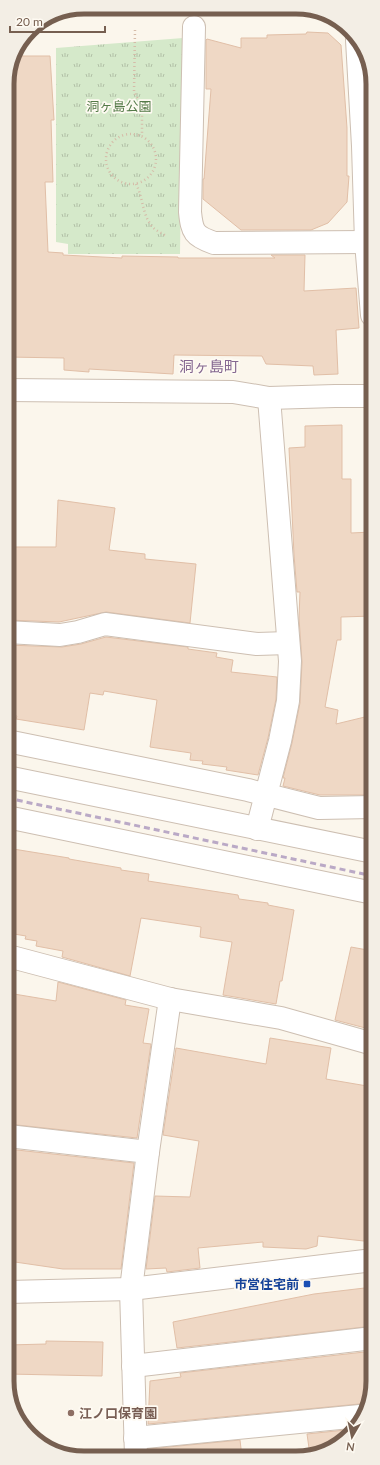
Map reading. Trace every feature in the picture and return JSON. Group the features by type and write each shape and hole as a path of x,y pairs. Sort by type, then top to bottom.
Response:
{"street":[{"path":"194,27 190,212 192,228 201,238 214,242 366,242 363,146 357,49"},
{"path":"14,390 233,392 270,398 366,396"},
{"path":"257,829 280,741 288,701 290,661 270,398"},
{"path":"14,632 60,635 78,632 105,624 257,644 288,643"},
{"path":"14,742 248,790 319,808 366,807"},
{"path":"14,778 366,851"},
{"path":"14,819 366,892"},
{"path":"14,958 170,999 281,1018 366,1042"},
{"path":"170,999 148,1152 131,1289 136,1448 357,1416"},
{"path":"14,1137 148,1152"},
{"path":"14,1292 131,1289 366,1261"},
{"path":"133,1366 366,1339"}],"path":[{"path":"135,30 134,92 142,106 142,136"},
{"path":"126,134 142,136 154,147 157,156 157,164 154,172 141,183 125,184 117,180 109,171 106,159 107,150 118,137 126,134"},
{"path":"136,184 141,193 142,207 151,226 166,236 201,238"}],"green space":[{"name":"洞ヶ島公園","path":"183,38 180,254 68,254 68,244 56,242 56,48"}],"building":[{"path":"307,32 328,33 341,45 347,128 347,176 349,176 347,202 328,223 311,230 241,230 203,199 203,179 211,89 206,89 206,40 241,48 241,38 267,38 267,35 306,34"},
{"path":"20,56 50,56 54,120 51,120 53,182 45,182 48,252 63,253 63,255 122,258 122,256 178,258 275,258 271,255 305,255 304,291 356,288 359,328 336,330 338,374 314,375 313,366 266,364 262,356 174,355 173,374 89,369 89,372 64,370 64,358 14,357 14,80"},
{"path":"342,425 342,479 351,479 351,533 366,532 366,616 341,617 341,640 337,640 325,707 338,710 336,724 366,717 366,795 320,795 283,786 285,778 283,778 300,703 302,662 299,618 300,592 297,592 294,555 289,448 305,447 305,426"},
{"path":"58,500 115,508 109,550 145,554 145,559 196,564 190,623 106,612 59,622 14,620 14,547 56,547"},
{"path":"106,637 188,647 188,649 217,653 216,657 233,660 231,672 277,677 276,699 268,738 258,775 226,770 227,767 202,764 203,761 190,760 191,753 150,747 157,700 104,691 103,695 90,693 84,730 16,719 17,716 14,715 14,645 62,647 81,644"},
{"path":"14,849 69,858 121,868 121,870 149,874 148,881 238,895 239,899 268,903 268,905 294,910 282,981 280,981 276,1004 223,995 232,942 200,937 201,927 141,918 130,976 62,957 63,951 36,946 37,941 25,939 26,936 14,934"},
{"path":"351,947 366,950 366,1028 335,1020"},
{"path":"58,982 126,1000 125,1005 149,1009 143,1043 151,1044 137,1138 14,1125 14,994 56,1001"},
{"path":"270,1038 331,1048 326,1079 366,1086 366,1241 318,1236 317,1246 306,1249 263,1247 263,1242 198,1248 200,1268 167,1272 166,1268 146,1269 155,1196 190,1197 199,1141 163,1135 176,1048 266,1064"},
{"path":"14,1150 134,1163 121,1269 63,1269 14,1262"},
{"path":"366,1288 366,1327 177,1348 173,1322 314,1294"},
{"path":"46,1341 103,1342 102,1376 14,1374 14,1345 46,1344"},
{"path":"366,1352 366,1385 362,1404 148,1424 150,1381 181,1377 180,1373"},
{"path":"332,1431 332,1441 323,1446 309,1450 307,1434"},
{"path":"240,1440 241,1451 148,1451 148,1449"}],"railway":[{"path":"14,799 366,875"}],"place":[{"name":"市営住宅前","path":"307,1284"},
{"name":"江ノ口保育園","path":"71,1413"}],"district":[{"name":"洞ヶ島町","path":"209,367"}]}
